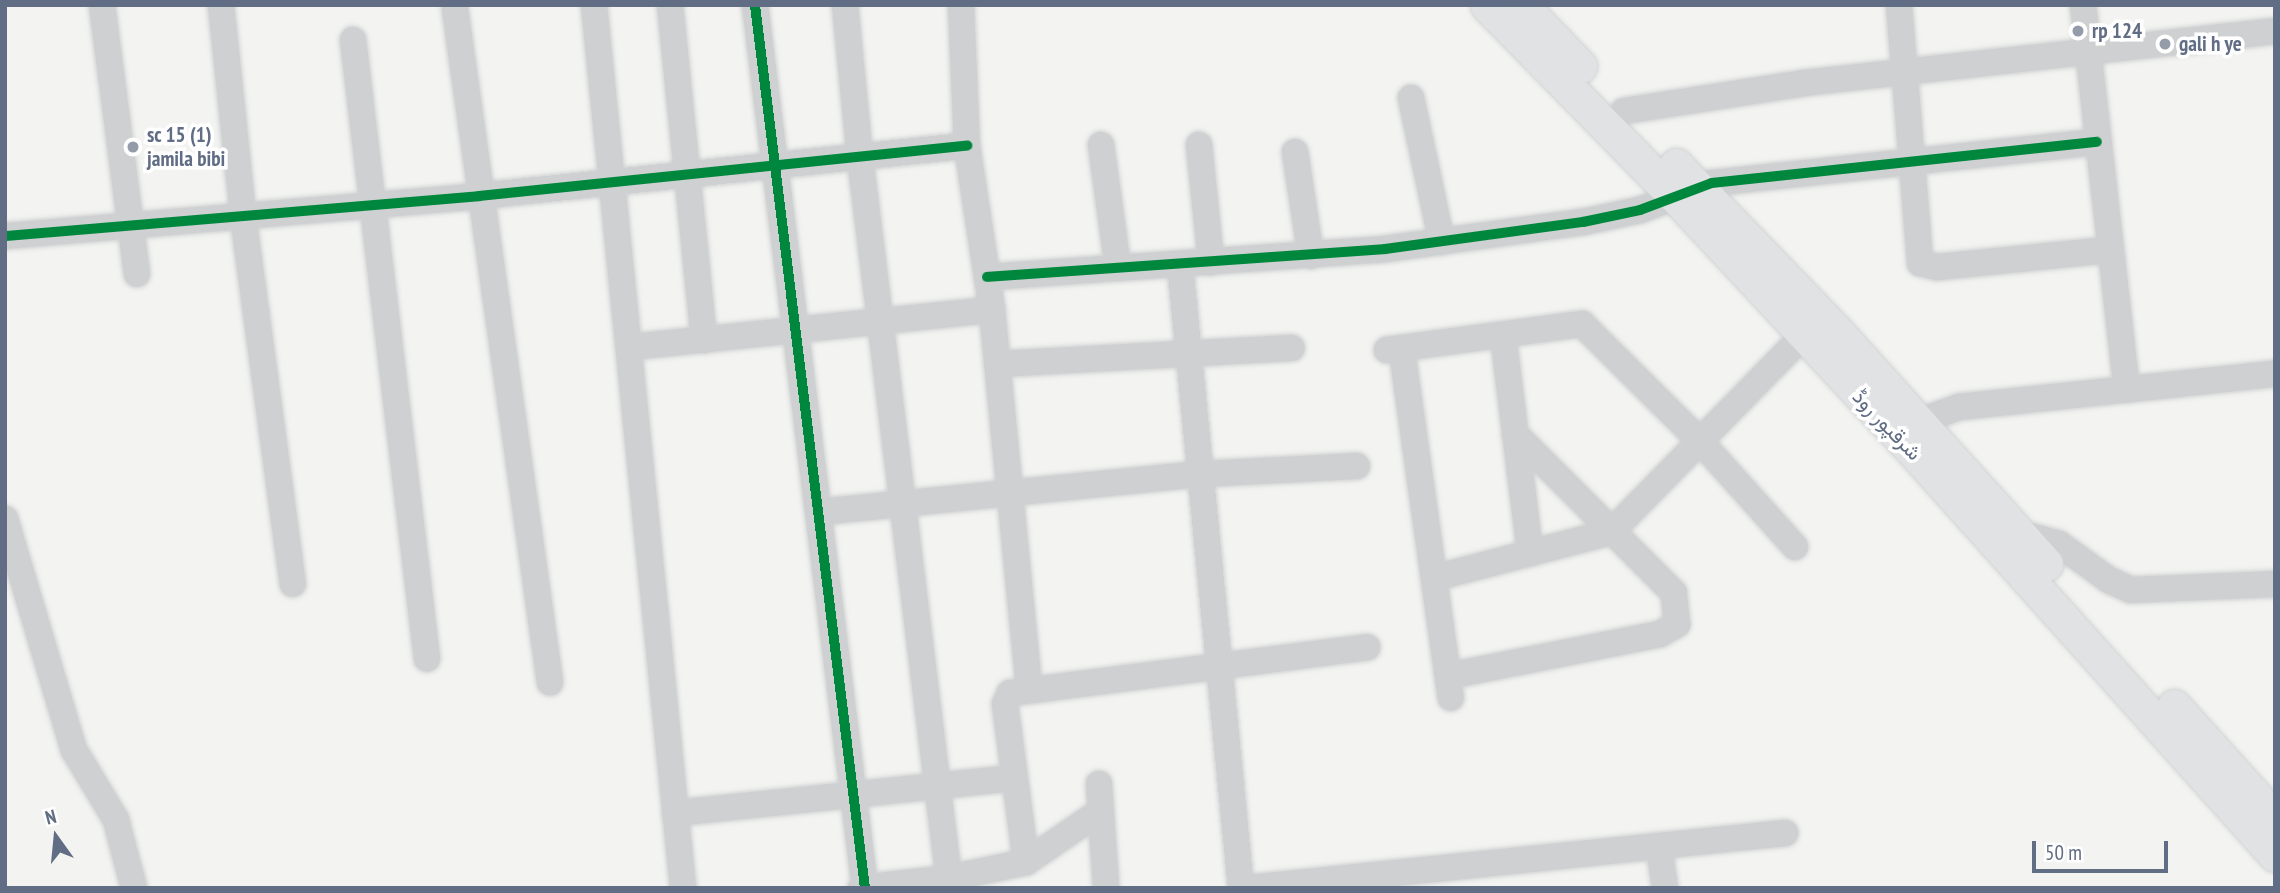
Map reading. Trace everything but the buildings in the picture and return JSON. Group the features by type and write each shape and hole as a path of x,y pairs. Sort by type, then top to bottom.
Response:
{"main road":[{"name":"شرقپور روڈ","path":"1488,5 1687,193 1918,422 2268,801"},
{"name":"شرقپور روڈ","path":"1521,5 1624,111 1802,337 1922,461 2275,855"}],"street":[{"path":"102,5 137,274"},
{"path":"221,5 243,216 293,584"},
{"path":"594,5 631,347 683,888"},
{"path":"670,5 704,340"},
{"path":"755,5 773,165 798,330 864,888 950,883 1026,862 1098,813"},
{"path":"845,5 860,157 950,883"},
{"path":"961,5 967,146 992,310 1029,688"},
{"path":"1899,5 1915,162 1917,252 1922,265 2108,250"},
{"path":"2083,5 2108,250 2126,389"},
{"path":"456,9 479,196 550,682"},
{"path":"1624,111 1804,83 2088,54 2275,31"},
{"path":"354,40 427,659"},
{"path":"1411,98 1442,242"},
{"path":"987,277 1311,256 1442,242 1583,222 1687,193 1915,162 2097,142"},
{"path":"1101,145 1118,268"},
{"path":"1199,145 1211,262"},
{"path":"5,236 375,202 479,196 967,146"},
{"path":"1295,152 1311,256"},
{"path":"1180,264 1241,888"},
{"path":"631,347 992,310"},
{"path":"1516,434 1674,593 1677,624 1660,634 1450,687 1394,350 1582,324 1700,441 1794,547"},
{"path":"1503,335 1530,553"},
{"path":"1434,578 1611,532 1802,337"},
{"path":"997,363 1292,348"},
{"path":"1918,422 1959,407 2275,374"},
{"path":"819,512 903,506 1201,474 1357,466"},
{"path":"5,519 74,750 116,820 134,888"},
{"path":"2019,534 2059,544 2109,580 2137,591 2275,584"},
{"path":"1026,862 1005,700 1010,693 1029,688 1220,669 1266,658 1367,648"},
{"path":"675,813 1013,778"},
{"path":"1099,784 1098,813 1106,888"},
{"path":"1249,888 1428,879 1659,846 1785,833"},
{"path":"1659,846 1665,888"}],"cycle path":[{"path":"755,5 865,888"},
{"path":"987,277 1385,249 1583,222 1640,210 1712,183 2097,142"},
{"path":"5,236 479,196 967,146"}],"place":[{"name":"rp 124","path":"2078,31"},
{"name":"gali h ye","path":"2165,44"},
{"name":"sc 15 (1) jamila bibi","path":"133,147"}]}
